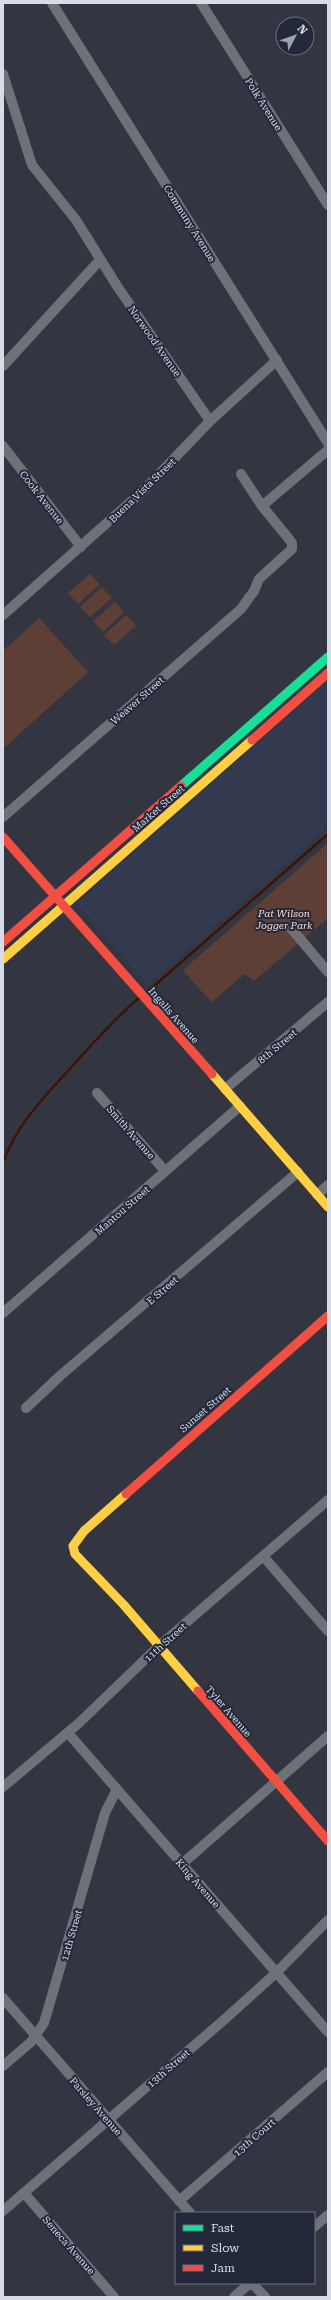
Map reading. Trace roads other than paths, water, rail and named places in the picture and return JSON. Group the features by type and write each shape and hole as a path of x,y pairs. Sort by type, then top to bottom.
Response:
{"main road":[{"name":"Market Street","path":"3,942 328,657"},
{"name":"Market Street","path":"3,959 328,674"},
{"name":"Ingalls Avenue","path":"3,837 328,1207"},
{"name":"Sunset Street","path":"115,1594 82,1564 73,1550 75,1541 97,1519 328,1316"},
{"name":"Tyler Avenue","path":"115,1594 328,1841"}],"street":[{"name":"Communy Avenue","path":"52,3 328,443"},
{"name":"Polk Avenue","path":"201,3 328,205"},
{"name":"Norwood Avenue","path":"3,74 32,165 76,220 100,260 210,421"},
{"path":"3,366 100,260"},
{"name":"Buena Vista Street","path":"3,615 163,472 210,421 277,360"},
{"name":"Cook Avenue","path":"3,446 80,547"},
{"path":"241,474 262,506 328,450"},
{"name":"Weaver Street","path":"3,817 241,609 263,575 292,549 292,543 289,538 262,506"},
{"path":"290,928 328,972"},
{"name":"8th Street","path":"225,1090 328,1002"},
{"name":"Smith Avenue","path":"97,1093 165,1172"},
{"name":"Mantou Street","path":"3,1313 240,1106"},
{"name":"E Street","path":"26,1408 61,1375 298,1172"},
{"path":"317,1195 328,1185"},
{"name":"11th Street","path":"3,1787 68,1733 160,1646 328,1500"},
{"path":"263,1556 328,1630"},
{"name":"King Avenue","path":"68,1733 328,2032"},
{"path":"182,1864 328,1736"},
{"name":"12th Street","path":"3,2066 36,2036 44,2023 51,2004 105,1812 117,1789"},
{"name":"13th Street","path":"3,2211 276,1973 328,1920"},
{"name":"Parsley Avenue","path":"3,1998 189,2212"},
{"name":"13th Court","path":"179,2201 328,2072"},
{"name":"Seneca Avenue","path":"24,2193 114,2297"},
{"path":"315,2226 328,2215"},
{"path":"234,2297 250,2284"},
{"path":"252,2284 265,2297"}],"waterway":[{"path":"146,993 328,834"},
{"path":"3,1162 9,1147 25,1121 55,1085 106,1029 139,998"}],"park label":[{"name":"Pat Wilson Jogger Park","path":"284,918"}]}
